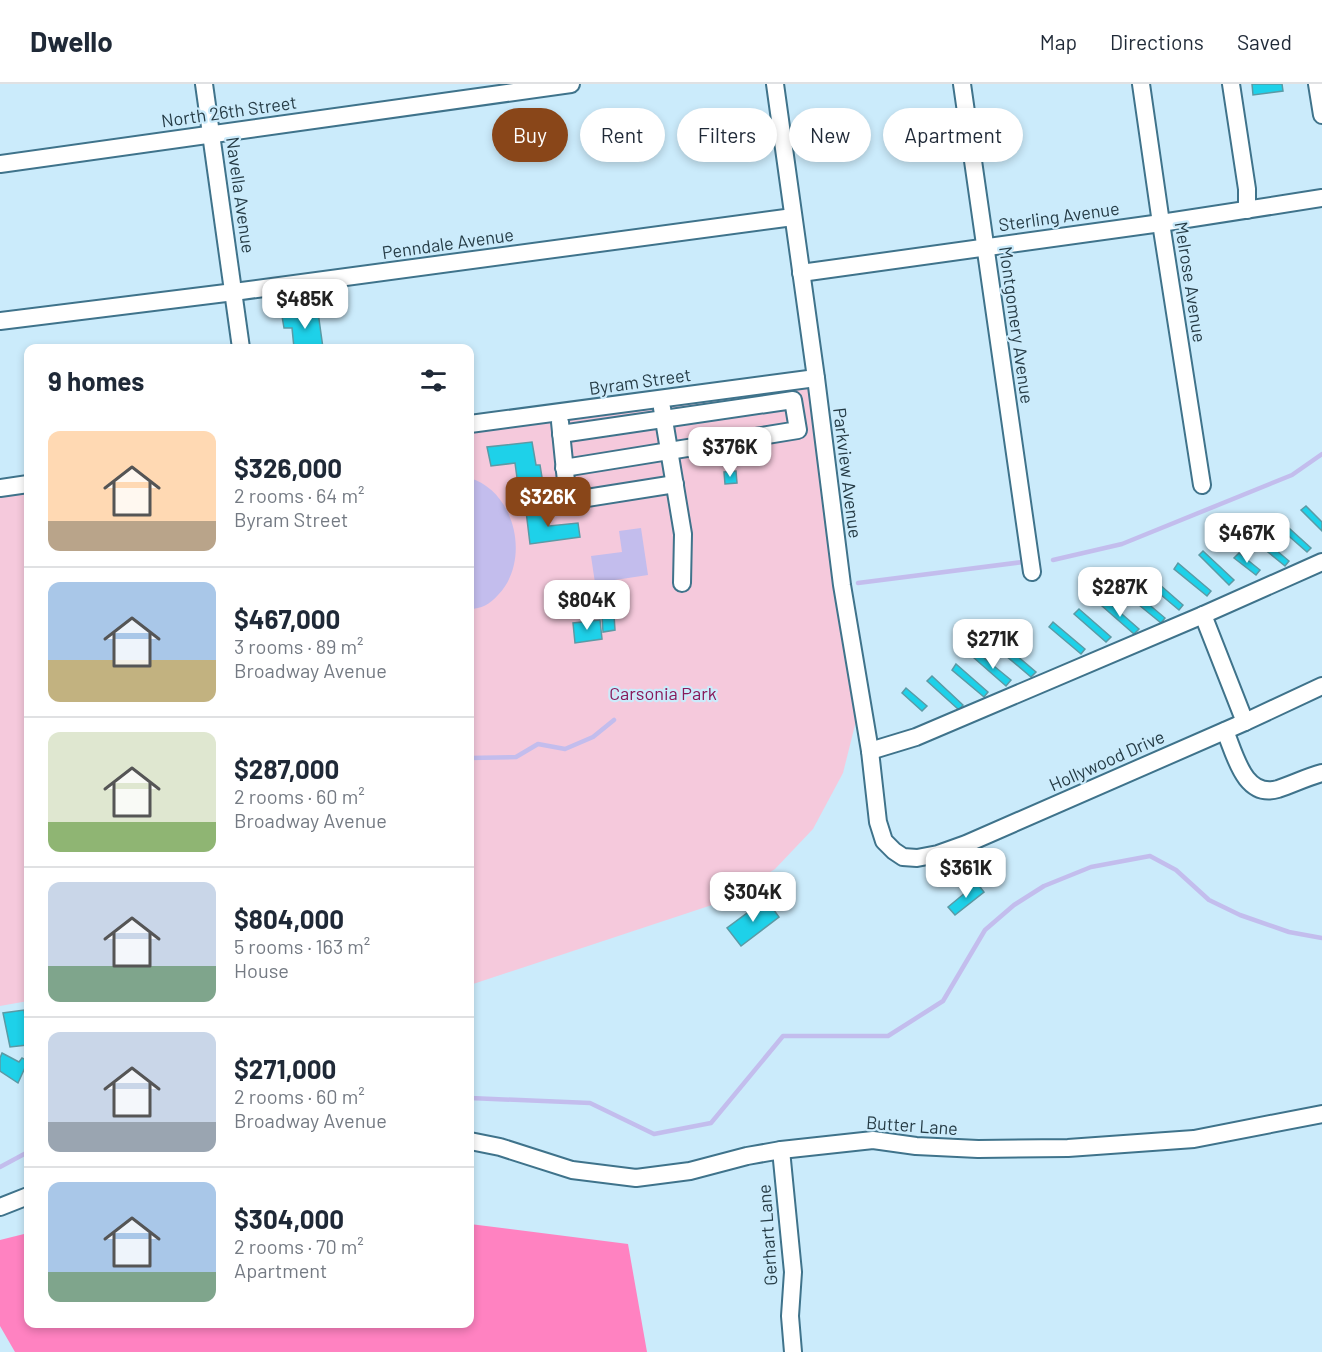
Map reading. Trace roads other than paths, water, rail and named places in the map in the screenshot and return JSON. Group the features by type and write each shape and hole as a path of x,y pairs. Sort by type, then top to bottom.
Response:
{"street":[{"name":"Navella Avenue","path":"204,84 241,344"},
{"name":"North 26th Street","path":"0,164 571,84"},
{"name":"Parkview Avenue","path":"775,84 842,585 870,752 878,822 884,841 903,857"},
{"name":"Montgomery Avenue","path":"962,84 1032,572"},
{"name":"Melrose Avenue","path":"1142,84 1202,485"},
{"path":"1231,84 1247,189 1247,210"},
{"path":"1317,84 1322,115"},
{"name":"Sterling Avenue","path":"801,273 1161,223 1322,198"},
{"name":"Penndale Avenue","path":"0,321 793,217"},
{"name":"Byram Street","path":"474,423 816,378"},
{"path":"661,399 683,534 682,584"},
{"path":"561,434 793,399 798,430 564,468"},
{"path":"559,412 568,501 675,484"},
{"path":"0,488 24,485"},
{"path":"870,752 916,737 1322,562"},
{"path":"1203,615 1245,722"},
{"name":"Hollywood Drive","path":"903,857 917,858 938,854 966,844 1322,686"},
{"path":"1225,730 1242,772 1249,783 1256,787 1267,791 1277,789 1322,773"},
{"name":"Butter Lane","path":"474,1142 521,1153 572,1170 636,1178 690,1171 781,1150 873,1140 916,1146 978,1149 1142,1144 1194,1139 1322,1114"},
{"name":"Gerhart Lane","path":"781,1150 793,1272 790,1316 793,1352"},
{"path":"0,1207 24,1198"}],"waterway":[{"path":"1053,560 1122,544 1292,475 1322,454"},
{"path":"858,583 1023,562"},
{"path":"474,758 516,757 538,744 565,749 593,737 614,720"},
{"path":"474,1098 590,1103 654,1134 711,1123 783,1036 888,1036 943,1001 985,930 1014,905 1044,886 1091,867 1150,856 1176,870 1209,900 1240,915 1289,932 1322,938"},
{"path":"0,1167 24,1154"}],"park label":[{"name":"Carsonia Park","path":"663,694"}]}
